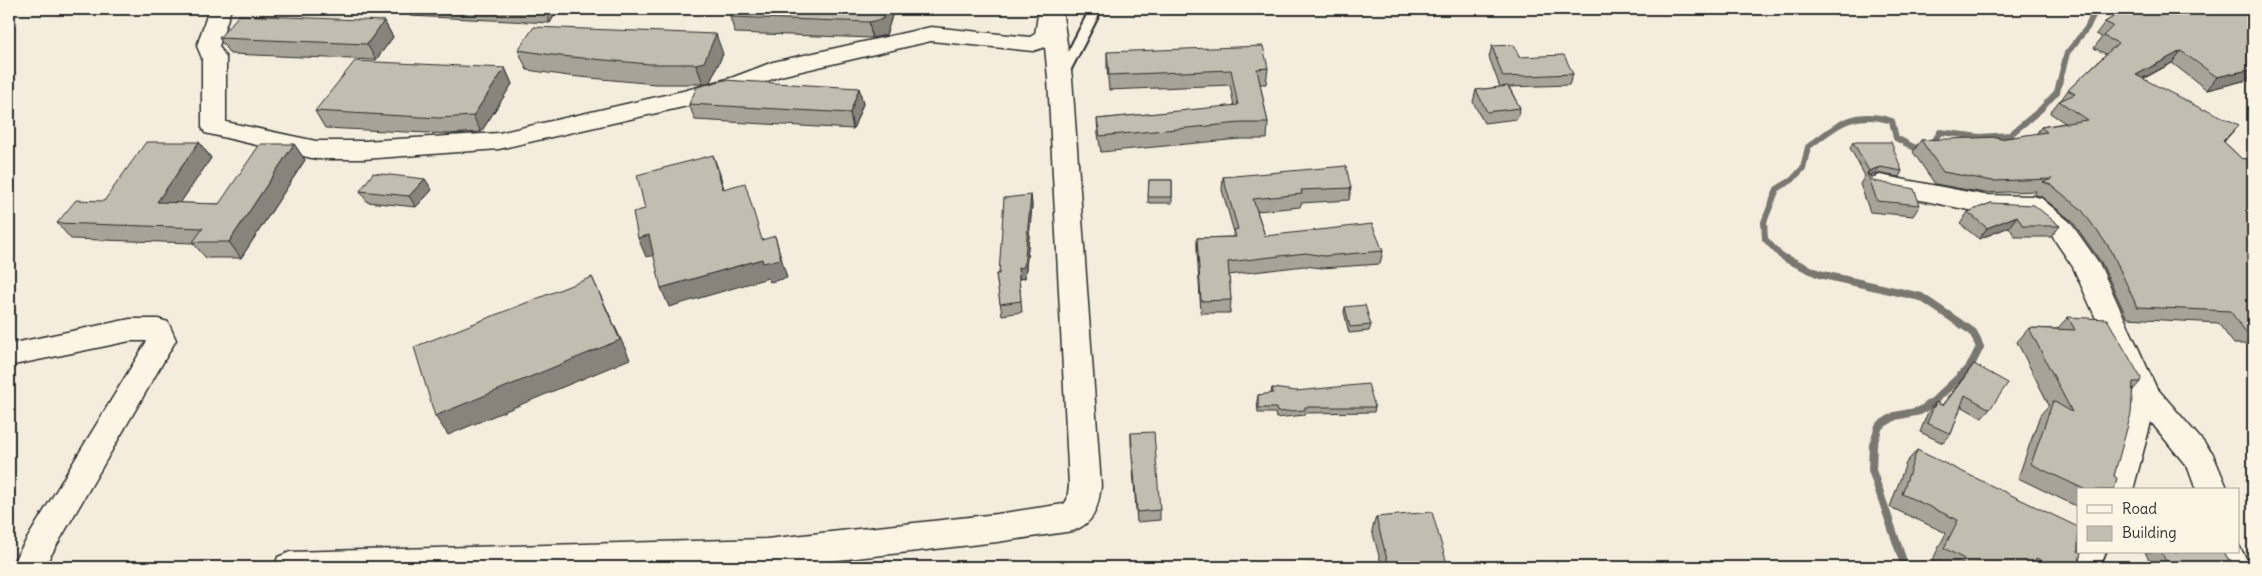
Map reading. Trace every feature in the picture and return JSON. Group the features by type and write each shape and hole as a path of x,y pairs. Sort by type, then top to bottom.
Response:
{"street":[{"path":"220,9 208,46 214,58 214,126 316,150 364,150 499,141 683,99 739,84 773,70 931,34 1033,44 1046,38 1050,9"},
{"path":"290,567 766,554 997,528 1073,517 1082,504 1085,486 1060,78 1050,9"},
{"path":"1876,184 1984,204 2032,205 2061,229 2085,263 2144,393 2201,461 2211,488"},
{"path":"9,355 130,330 158,330 162,340 26,567"},
{"path":"2118,488 2144,393"},
{"path":"2084,567 2089,554"},
{"path":"2226,554 2236,567"}],"lane":[{"path":"1060,78 1096,9"}],"building":[{"path":"734,9 886,9 883,19 869,22 730,17"},
{"path":"2126,9 2253,9 2253,69 2217,77 2181,51 2136,75 2204,110 2206,109 2239,125 2223,141 2242,159 2253,159 2253,332 2246,332 2230,311 2137,307 2111,250 2081,209 2051,185 2043,182 2052,179 1993,181 1943,172 1921,140 1998,137 1999,139 2047,132 2041,127 2087,120 2059,101 2075,94 2068,90 2118,43 2103,36 2113,26 2105,22"},
{"path":"239,15 384,21 367,44 219,38"},
{"path":"534,27 716,34 704,62 696,64 649,64 560,56 518,50"},
{"path":"1514,45 1519,57 1564,55 1573,74 1503,77 1492,46"},
{"path":"1263,46 1268,68 1257,69 1268,123 1241,123 1100,136 1097,119 1238,105 1231,70 1109,75 1107,52"},
{"path":"355,61 505,68 473,116 439,118 315,111"},
{"path":"724,80 859,88 850,113 689,104 697,87"},
{"path":"1508,86 1520,108 1487,112 1476,90"},
{"path":"146,142 199,142 157,202 219,204 260,144 294,144 229,242 193,242 203,228 57,223 76,200 104,201"},
{"path":"1853,142 1891,142 1902,171 1880,167 1869,171"},
{"path":"713,155 723,189 745,183 762,240 775,236 781,259 763,263 762,259 661,288 649,235 638,238 633,212 645,209 637,175"},
{"path":"1346,166 1351,188 1301,190 1302,194 1253,199 1265,236 1372,224 1383,251 1324,256 1306,253 1228,262 1231,300 1201,301 1197,238 1236,237 1234,230 1238,229 1223,177"},
{"path":"1867,172 1874,181 1914,189 1920,205 1877,201"},
{"path":"373,173 425,179 409,196 360,191"},
{"path":"1149,180 1172,180 1172,197 1148,197"},
{"path":"1031,195 1024,267 1018,268 1021,301 1000,304 996,274 999,274 1004,198"},
{"path":"1991,203 2034,205 2060,226 2023,226 2017,216 1987,228 1968,212"},
{"path":"592,277 620,340 435,416 414,347"},
{"path":"1365,305 1371,325 1350,327 1345,307"},
{"path":"2068,317 2107,319 2141,378 2140,382 2133,382 2131,414 2114,476 2117,478 2114,488 2082,488 2031,464 2053,401 2072,412 2029,328 2075,330"},
{"path":"1974,364 2008,383 1990,409 1965,395 1951,434 1927,423 1936,402 1943,406"},
{"path":"1368,384 1375,407 1305,407 1305,410 1277,412 1276,408 1258,408 1258,395 1273,393 1272,388 1296,391"},
{"path":"1154,432 1160,510 1137,512 1131,433"},
{"path":"1917,450 2077,527 2077,554 2081,554 2078,567 2054,567 2036,558 2033,567 1961,567 1964,559 1944,548 1958,520 1902,494"},
{"path":"1432,512 1448,567 1389,567 1376,517"},
{"path":"2162,554 2225,554 2235,567 2123,567 2169,566"},
{"path":"1319,563 1320,567 1276,567"},
{"path":"1276,564 1276,567 1224,567"}],"waterway":[{"path":"1787,259 1781,256 1765,239 1764,222 1777,189 1792,180 1803,168 1808,147 1837,126 1856,118 1867,117 1892,121 1896,138 1915,148 1935,140 1940,132 1980,137 2010,135 2040,110 2057,92 2067,53 2087,28 2096,9"},
{"path":"1787,259 1819,274 1921,297 1973,332 1980,347 1970,367 1934,401 1920,411 1895,416 1879,426 1873,445 1872,470 1905,567"}]}
